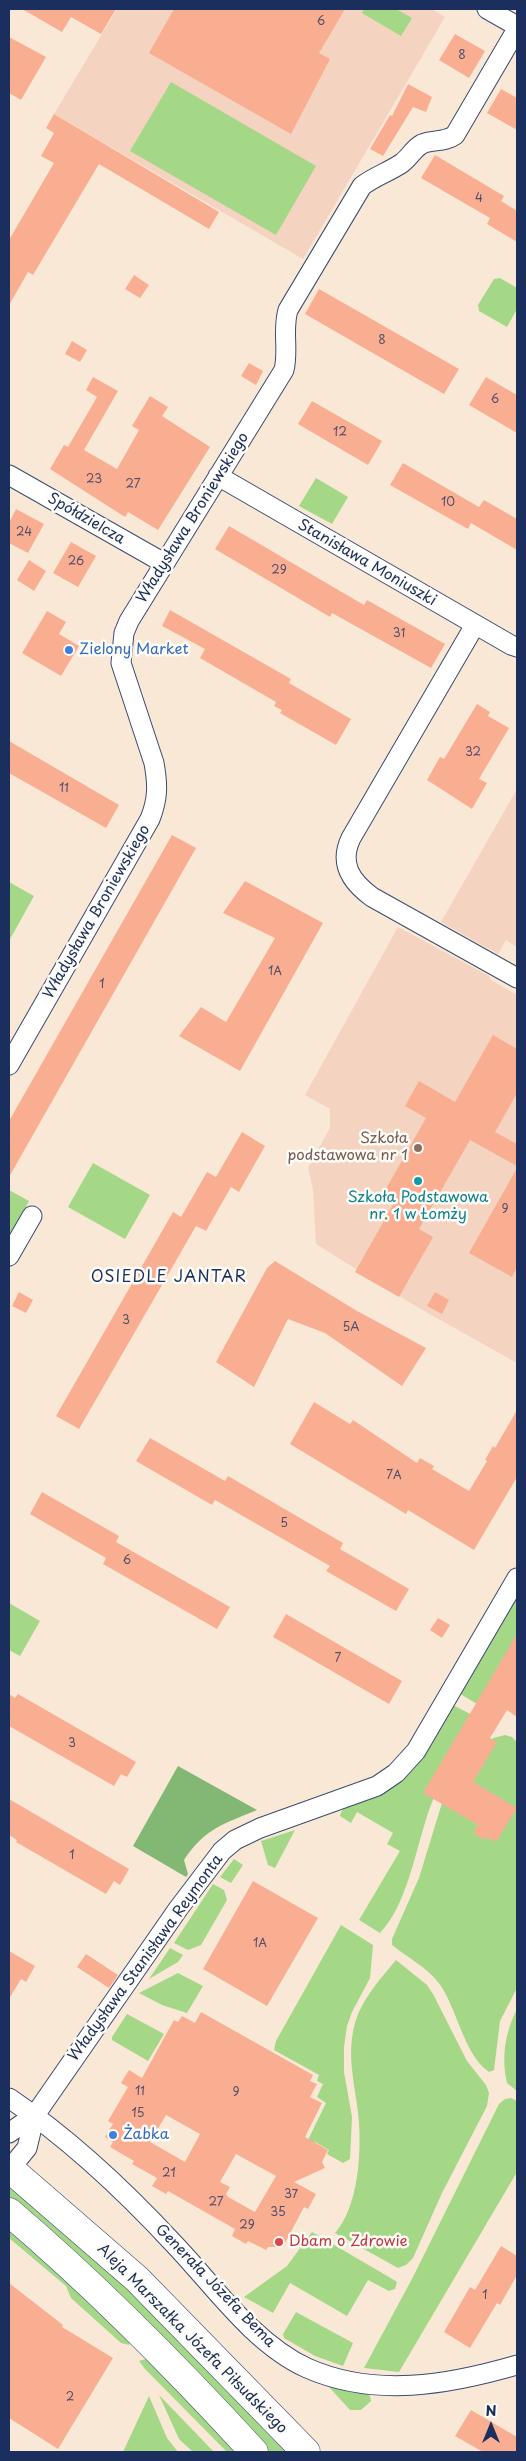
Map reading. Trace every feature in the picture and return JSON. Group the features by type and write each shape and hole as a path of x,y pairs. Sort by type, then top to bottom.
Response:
{"street":[{"path":"487,9 517,28"},
{"name":"Władysława Broniewskiego","path":"9,1065 150,820 157,801 158,791 154,763 123,670 121,655 124,633 129,621 284,370 286,354 284,322 288,310 362,186 371,179 404,162 417,146 430,141 448,140 455,135 517,28"},
{"name":"Spółdzielcza","path":"9,475 164,563"},
{"name":"Stanisława Moniuszki","path":"218,476 475,625 517,647"},
{"path":"475,625 351,838 347,846 346,866 354,883 372,897 517,978"},
{"path":"9,1256 32,1216"},
{"name":"Władysława Stanisława Reymonta","path":"9,2133 35,2115 178,1909 222,1851 236,1840 260,1828 377,1786 396,1773 416,1751 517,1578"},
{"name":"Generała Józefa Bema","path":"9,2098 62,2136 134,2203 266,2341 302,2365 338,2379 367,2384 401,2386 453,2381 517,2365"},
{"name":"Władysława Stanisława Reymonta","path":"9,2169 27,2148 35,2115"},
{"name":"Aleja Marszałka Józefa Piłsudskiego","path":"9,2169 137,2279 306,2452"},
{"path":"9,2212 77,2272 150,2342 254,2452"}],"shaded area":[{"path":"117,9 432,9 445,17 303,259 54,114"},
{"path":"517,789 517,947 506,940 498,954 441,922"},
{"name":"Szkoła podstawowa nr 1","path":"398,927 489,976 491,980 517,995 517,1363 417,1307 316,1244 313,1189 308,1168 330,1128 330,1109 305,1095"}],"green space":[{"path":"364,9 396,9 412,18 401,36 362,13"},
{"path":"171,82 316,166 276,235 130,151"},
{"path":"500,278 517,288 517,309 507,327 479,311 478,305 494,279"},
{"path":"316,478 348,497 332,524 299,506"},
{"path":"9,882 34,896 9,941"},
{"path":"93,1163 150,1195 125,1239 68,1207"},
{"path":"9,1190 29,1201 9,1238"},
{"path":"517,1595 517,1676 504,1706 488,1711 459,1693"},
{"path":"9,1603 40,1621 20,1656 9,1650"},
{"path":"453,1705 478,1718 450,1765 435,1795 399,1904 391,1920 380,1933 359,1920 400,1851 387,1844 393,1833 357,1812 351,1823 340,1816 345,1807 376,1796 396,1781 407,1769"},
{"path":"505,1735 512,1737 517,1742 517,1988 500,2021 494,2070 489,2072 480,2064 466,2042 445,1992 438,1982 422,1967 392,1945 392,1939 419,1878 442,1803 487,1743 493,1738"},
{"path":"178,1766 257,1810 216,1828 200,1841 184,1860 188,1874 186,1877 133,1846"},
{"path":"295,1830 275,1868 268,1865 261,1841"},
{"path":"234,1859 243,1865 231,1883 220,1877"},
{"path":"213,1884 224,1890 227,1900 201,1945 188,1950 174,1943"},
{"path":"341,1925 373,1945 370,1978 352,2012 347,2026 344,2047 344,2072 352,2117 350,2159 343,2163 327,2154 329,2150 315,2142 313,2146 307,2142 326,2103 317,2097 323,2084 317,2081 319,2075 274,2050 276,2041"},
{"path":"170,1948 183,1955 178,1962 149,1979"},
{"path":"396,1960 427,1985 467,2061 486,2085 489,2093 487,2106 442,2193 413,2258 406,2265 398,2268 335,2233 349,2209 358,2165 359,2123 351,2055 353,2032 364,2002"},
{"path":"178,1973 203,1986 187,2013 162,2005 139,1993"},
{"path":"517,2009 517,2091 507,2083 504,2055 507,2036"},
{"path":"127,2014 164,2034 148,2061 112,2040"},
{"path":"511,2098 517,2101 517,2172 399,2372 364,2368 413,2277 499,2104 505,2099"},
{"path":"11,2186 128,2285 292,2452 268,2452 184,2362 9,2199 9,2188"},
{"path":"9,2225 130,2341 129,2345 121,2343 71,2298 66,2286 9,2238"},
{"path":"312,2232 397,2282 395,2289 389,2291 368,2280 347,2316 290,2283 273,2313 244,2297 287,2266"},
{"path":"296,2312 353,2343 343,2366 315,2356 284,2338 283,2334"},
{"path":"152,2360 240,2452 227,2452 145,2369 139,2361"},
{"path":"328,2386 365,2393 370,2396 371,2401 361,2410 350,2410"},
{"path":"159,2395 214,2452 193,2452 179,2439"},
{"path":"149,2396 167,2438 178,2452 123,2452"}],"building":[{"path":"22,9 116,9 101,34 71,17 62,32"},
{"path":"174,9 345,9 319,53 330,59 291,134 149,53"},
{"path":"455,34 485,51 469,78 439,60"},
{"path":"9,37 46,57 21,100 9,93"},
{"path":"408,84 432,97 426,112 413,107 383,156 370,149 390,115 392,116"},
{"path":"501,89 517,98 517,130 487,113"},
{"path":"54,114 219,212 209,229 99,164 33,275 28,272 9,305 9,240 54,163 41,156 54,133 46,128"},
{"path":"435,155 504,196 501,201 517,211 517,242 487,224 490,218 421,178"},
{"path":"134,275 149,285 140,298 125,289"},
{"path":"319,289 459,369 444,394 305,314"},
{"path":"72,341 87,350 80,362 65,354"},
{"path":"249,363 263,371 256,385 241,376"},
{"path":"93,377 118,391 84,450 117,469 139,430 132,426 150,396 168,407 162,416 210,447 158,530 128,512 125,517 50,469 64,445 68,447 97,397 86,390"},
{"path":"486,377 517,395 517,433 469,405"},
{"path":"312,401 382,441 368,465 298,424"},
{"path":"403,463 479,507 484,500 517,519 517,550 471,523 468,529 390,485"},
{"path":"16,509 44,524 28,553 9,543 9,523"},
{"path":"229,526 364,605 367,600 445,644 431,668 332,613 330,617 215,549"},
{"path":"71,542 96,556 78,587 53,573"},
{"path":"29,560 46,571 34,591 17,580"},
{"path":"170,610 291,679 289,683 351,719 336,745 280,713 282,710 274,706 276,702 200,658 205,649 162,626"},
{"path":"47,611 66,622 59,634 79,646 61,676 22,653"},
{"path":"477,704 490,712 488,716 509,728 479,779 487,783 472,809 427,780 440,757 444,759"},
{"path":"9,741 119,805 106,828 9,773"},
{"path":"172,835 196,848 9,1177 9,1121"},
{"path":"245,881 323,923 240,1071 179,1036 201,1007 226,1022 275,938 223,913"},
{"name":"Szkoła Podstawowa nr. 1 w Łomży","path":"493,1035 517,1049 517,1093 495,1132 517,1144 517,1166 470,1140 419,1229 433,1237 399,1297 355,1272 394,1203 382,1196 426,1118 405,1106 419,1081 455,1102"},
{"path":"242,1132 265,1146 239,1192 231,1187 206,1231 196,1226 79,1429 56,1416 173,1212 181,1217 207,1172 216,1177"},
{"name":"Szkoła Podstawowa nr. 1 w Łomży","path":"517,1168 517,1267 512,1277 469,1253"},
{"path":"275,1261 357,1311 426,1348 402,1386 325,1333 288,1319 254,1387 216,1362 267,1268"},
{"path":"19,1292 33,1300 26,1313 12,1306"},
{"path":"435,1292 449,1300 442,1314 427,1306"},
{"path":"314,1402 350,1424 353,1420 417,1463 420,1458 434,1466 432,1469 469,1491 487,1461 485,1460 493,1446 495,1448 517,1410 517,1477 474,1550 408,1510 406,1514 290,1444"},
{"path":"150,1438 225,1481 228,1476 343,1543 340,1549 409,1589 396,1611 326,1571 330,1566 215,1500 212,1505 136,1461"},
{"path":"42,1492 119,1536 116,1542 230,1607 217,1629 103,1564 106,1558 30,1514"},
{"path":"286,1614 402,1681 389,1704 273,1637"},
{"path":"438,1618 450,1625 442,1638 430,1630"},
{"path":"517,1634 517,1717 507,1710 490,1738 497,1742 473,1782 517,1808 496,1842 487,1837 485,1840 473,1833 478,1825 423,1793"},
{"path":"9,1694 15,1698 18,1694 136,1762 127,1777 121,1774 114,1786 9,1726"},
{"path":"9,1799 129,1869 120,1885 114,1881 106,1894 16,1842 17,1840 9,1835"},
{"path":"253,1881 318,1918 267,2006 203,1969"},
{"path":"9,1951 35,1966 26,1982 21,1979 9,1999"},
{"path":"86,1954 118,1975 109,1988 77,1967"},
{"path":"201,2012 313,2075 310,2081 317,2084 310,2097 322,2103 305,2137 328,2150 322,2162 325,2168 294,2182 316,2194 308,2209 304,2207 283,2247 268,2247 266,2250 248,2241 246,2244 232,2236 235,2229 168,2191 166,2194 152,2186 157,2178 132,2164 134,2161 110,2147 113,2142 105,2137 113,2124 108,2121 128,2087 121,2083 129,2070 142,2078 174,2020 178,2022 182,2016 195,2023","holes":["166,2115 200,2134 185,2162 150,2142","236,2154 276,2176 255,2212 228,2197 226,2194 230,2187 220,2182"]},
{"path":"501,2246 517,2256 517,2275 500,2305 497,2303 470,2348 444,2332 470,2287 475,2290"},
{"path":"9,2283 63,2325 62,2327 113,2358 58,2449 9,2418"},
{"path":"471,2410 517,2437 517,2452 483,2452 455,2436"}],"place":[{"name":"Zielony Market","path":"69,650"},
{"name":"Szkoła podstawowa nr 1","path":"418,1148"},
{"name":"Szkoła Podstawowa nr. 1 w Łomży","path":"418,1181"},
{"name":"Żabka","path":"113,2135"},
{"name":"Dbam o Zdrowie","path":"279,2242"}],"district":[{"name":"OSIEDLE JANTAR","path":"169,1278"}]}
